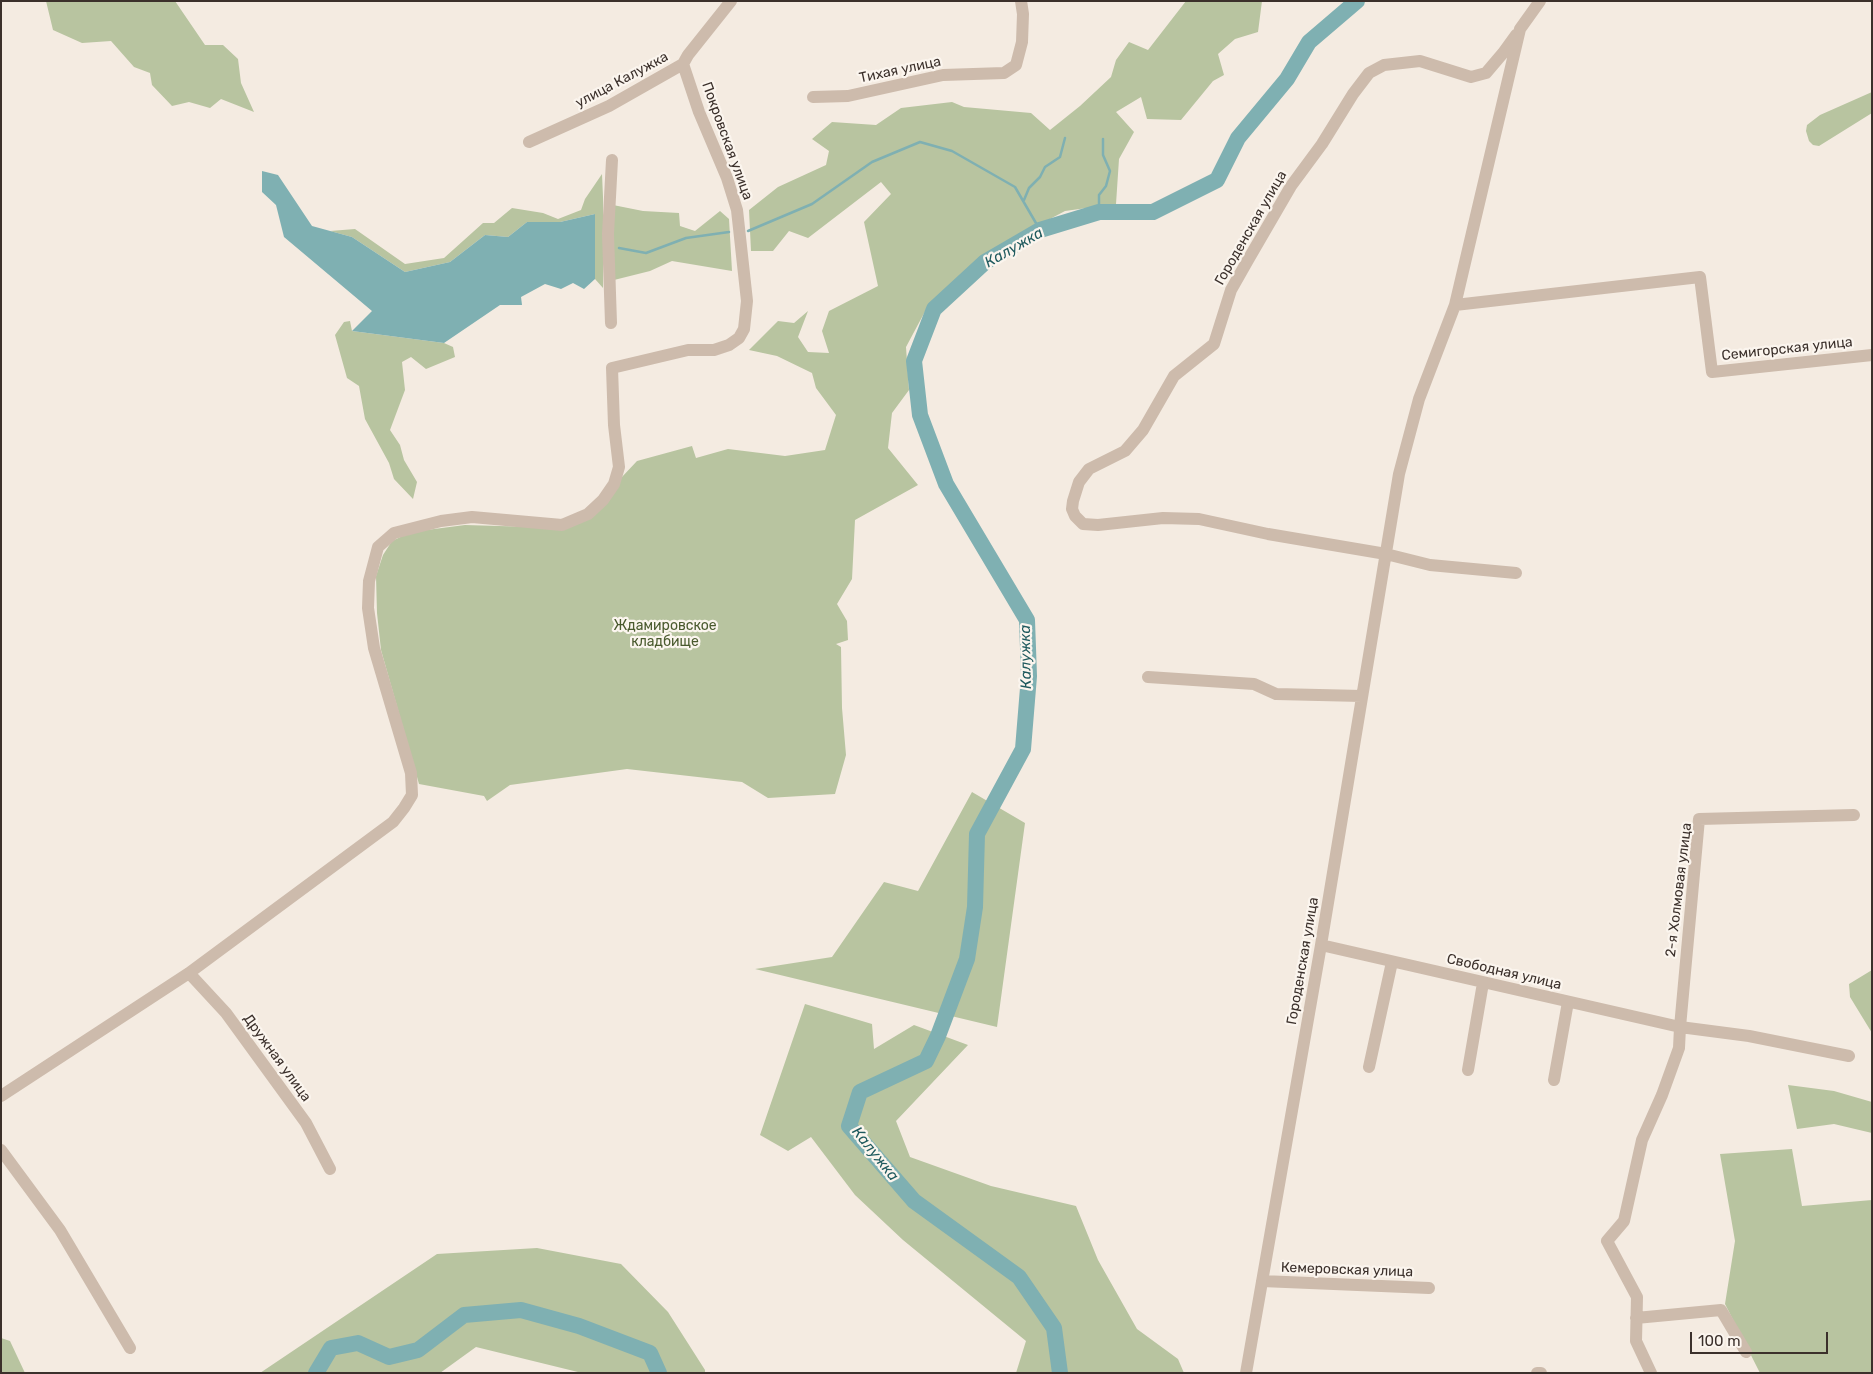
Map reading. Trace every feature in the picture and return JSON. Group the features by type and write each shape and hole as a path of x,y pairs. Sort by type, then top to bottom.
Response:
{"street":[{"name":"улица Калужка","path":"529,142 609,106 683,64 731,1"},
{"name":"Тихая улица","path":"813,97 848,96 943,75 1004,73 1016,65 1022,42 1023,14 1021,1"},
{"name":"Городенская улица","path":"1516,573 1430,565 1386,554 1268,534 1199,519 1163,518 1098,525 1083,524 1072,510 1079,482 1089,469 1125,451 1143,430 1174,376 1214,344 1230,290 1291,186 1322,144 1352,94 1369,73 1384,65 1420,61 1471,77 1486,73 1503,53 1540,1"},
{"name":"Городенская улица","path":"1246,1373 1321,946 1398,474 1419,399 1455,305 1520,29"},
{"name":"Покровская улица","path":"189,973 392,822 412,795 411,772 374,648 368,608 369,581 378,547 394,533 441,521 472,517 562,525 588,514 603,500 614,484 618,467 612,368 688,350 714,350 729,345 739,338 744,329 747,301 737,210 727,178 699,112 683,64"},
{"path":"611,323 608,234 612,160"},
{"name":"Семигорская улица","path":"1455,305 1700,277 1712,372 1872,355"},
{"path":"1148,677 1254,684 1276,694 1362,696"},
{"name":"2-я Холмовая улица","path":"1680,1027 1699,819 1854,815"},
{"name":"Свободная улица","path":"1321,946 1680,1027 1750,1036 1849,1056"},
{"path":"1369,1067 1392,962"},
{"path":"1,1096 189,973"},
{"name":"Дружная улица","path":"189,973 226,1013 306,1123 330,1169"},
{"path":"1468,1070 1483,982"},
{"path":"1554,1080 1568,1002"},
{"path":"1651,1373 1636,1341 1637,1297 1607,1241 1624,1221 1642,1140 1662,1095 1679,1048 1680,1027"},
{"path":"1,1150 60,1230 130,1348"},
{"name":"Кемеровская улица","path":"1262,1281 1429,1288"},
{"path":"1636,1318 1721,1310 1746,1352"}],"green space":[{"path":"46,1 175,1 205,45 223,45 238,59 241,83 254,112 221,99 210,108 189,102 172,106 152,85 150,73 134,67 111,41 82,43 53,30"},
{"name":"Ждамировское кладбище","path":"1186,1 1262,1 1258,32 1235,39 1218,54 1224,75 1213,81 1181,120 1147,119 1141,97 1116,112 1134,132 1119,159 1116,204 1065,211 1001,245 929,304 906,347 909,390 892,413 888,448 918,485 855,520 852,579 837,604 847,621 848,640 836,644 841,647 842,708 846,755 835,794 768,798 742,782 627,769 510,785 487,801 484,796 419,784 381,650 376,576 383,555 392,541 411,532 465,525 567,528 637,461 692,446 696,458 728,449 785,456 825,450 836,415 816,388 812,373 777,356 749,350 778,321 794,323 808,311 798,337 808,352 829,353 822,331 829,311 878,286 864,222 891,194 881,182 808,238 789,231 773,251 751,251 749,210 778,187 826,165 829,151 812,139 832,122 876,125 901,108 952,102 964,107 1031,113 1050,130 1080,106 1111,77 1116,60 1129,42 1148,50"},
{"path":"1872,92 1872,113 1819,146 1813,145 1809,141 1806,131 1807,125 1820,115"},
{"path":"602,174 603,288 595,279 595,214 560,222 527,222 508,237 485,235 450,262 405,272 352,237 330,231 355,229 405,264 444,258 483,223 494,223 512,208 543,213 558,219 581,210 585,199"},
{"path":"613,205 643,211 679,213 680,226 695,231 720,211 729,219 732,271 672,261 650,271 614,280"},
{"path":"350,321 352,331 444,343 453,347 455,357 426,369 411,357 402,362 405,390 390,430 400,445 404,460 417,482 413,499 394,479 389,463 365,419 359,386 347,378 335,335 344,322"},
{"path":"972,792 1025,823 997,1027 755,969 832,957 884,882 918,891"},
{"path":"1872,970 1872,1033 1850,997 1849,984"},
{"path":"805,1004 872,1024 874,1049 914,1025 968,1045 896,1121 910,1157 991,1186 1076,1206 1098,1260 1137,1329 1178,1359 1184,1373 1016,1373 1026,1341 903,1240 855,1195 811,1137 788,1151 760,1135"},
{"path":"1788,1085 1834,1091 1872,1102 1872,1133 1834,1124 1797,1129"},
{"path":"1792,1149 1802,1206 1872,1200 1872,1373 1760,1373 1725,1304 1735,1241 1720,1154"},
{"path":"537,1248 621,1264 668,1312 705,1370 705,1373 582,1373 476,1347 440,1373 260,1373 437,1254"},
{"path":"1,1338 10,1341 25,1373 1,1373"}],"water":[{"path":"262,171 278,175 312,226 352,237 405,272 450,262 485,235 508,237 527,222 560,222 595,214 595,279 584,289 573,283 561,289 545,284 521,297 522,305 500,305 444,343 352,331 372,311 284,237 276,205 262,192"}],"waterway":[{"name":"Калужка","path":"1060,1373 1054,1328 1019,1277 914,1201 849,1126 860,1092 926,1061 938,1036 967,959 975,907 977,834 1023,749 1029,676 1027,620 946,484 920,415 914,361 934,309 985,262 1040,230 1099,212 1153,212 1217,180 1238,138 1287,79 1309,42 1357,1"},
{"path":"1024,200 1029,188 1040,177 1045,167 1060,157 1065,138"},
{"path":"1099,212 1099,195 1106,186 1110,171 1103,155 1103,139"},
{"path":"748,231 812,204 872,162 920,142 952,151 1015,187 1040,230"},
{"path":"619,248 646,253 686,238 729,232"},
{"name":"Калужка","path":"316,1373 331,1348 358,1343 389,1357 418,1350 464,1315 521,1310 579,1326 650,1353 659,1373"}]}
